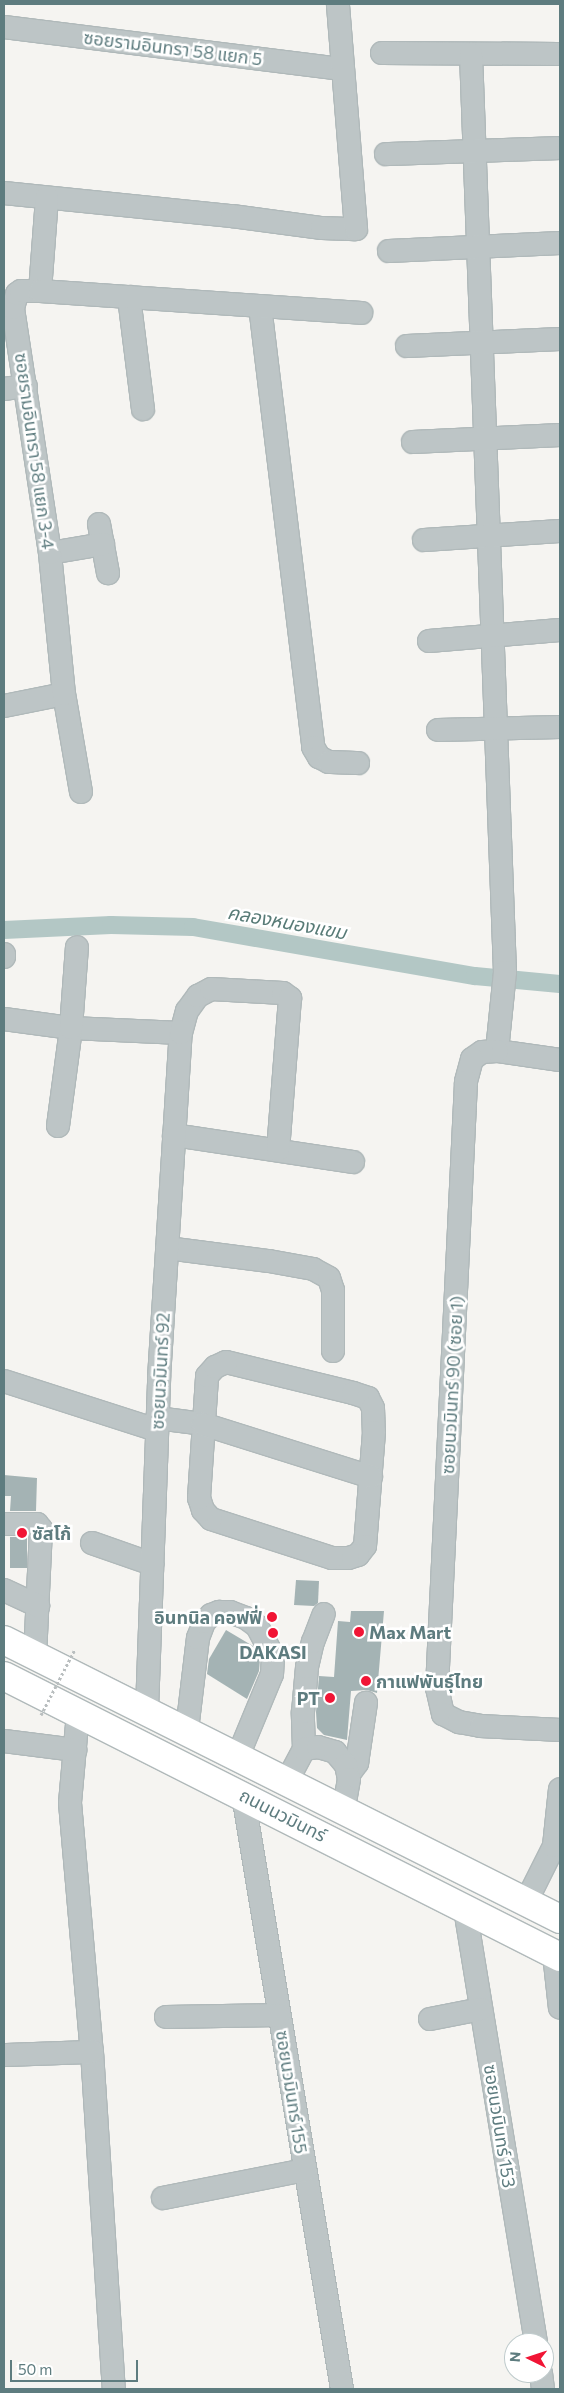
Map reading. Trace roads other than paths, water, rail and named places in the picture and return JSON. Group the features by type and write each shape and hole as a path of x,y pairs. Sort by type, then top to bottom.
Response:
{"main road":[{"name":"ถนนนวมินทร์","path":"4,1640 187,1730 560,1920"},
{"name":"ถนนนวมินทร์","path":"4,1676 243,1795 557,1956"}],"street":[{"path":"4,193 232,216 322,228 356,229 338,4"},
{"name":"ซอยรามอินทรา 58 แยก 5","path":"4,27 342,69"},
{"path":"382,53 558,54"},
{"path":"471,54 504,981 497,1051 560,1060"},
{"path":"386,154 557,148"},
{"path":"40,291 47,198"},
{"path":"389,250 560,244"},
{"name":"ซอยรามอินทรา 58 แยก 3-4","path":"81,792 64,694 50,553 26,386 10,326 13,304 17,294 21,291 40,291 361,313"},
{"path":"129,297 142,409"},
{"path":"260,306 313,746 319,757 329,762 358,763"},
{"path":"408,346 560,339"},
{"path":"4,389 26,386"},
{"path":"414,442 560,435"},
{"path":"424,540 560,531"},
{"path":"50,553 101,534 108,573"},
{"path":"429,641 560,630"},
{"path":"4,706 64,694"},
{"path":"438,730 560,727"},
{"path":"58,1126 72,1028 77,947"},
{"name":"ซอยนวมินทร์ 92","path":"147,1710 157,1424 181,1032 188,1011 198,996 211,989 283,993 290,998 278,1150"},
{"path":"4,1020 72,1028 181,1032"},
{"name":"ซอยนวมินทร์ 90 (ซอย 1)","path":"497,1051 482,1052 472,1059 466,1082 437,1688 443,1714 459,1722 560,1730"},
{"path":"174,1134 353,1162"},
{"path":"167,1248 270,1261 313,1269 329,1278 333,1290 333,1351"},
{"path":"226,1362 368,1398 373,1408 374,1432 365,1546 358,1555 348,1558 332,1558 212,1519 206,1515 199,1498 203,1424 207,1376 215,1367 226,1362"},
{"path":"4,1381 157,1424 203,1424 371,1477"},
{"path":"4,1524 40,1526 35,1655"},
{"path":"92,1543 152,1564"},
{"path":"4,1590 38,1606"},
{"path":"187,1730 198,1638 204,1622 211,1615 219,1612 230,1612 246,1618 257,1626 273,1656 272,1674 238,1756"},
{"path":"287,1781 304,1748 303,1712 307,1666 312,1642 324,1614"},
{"path":"349,1774 356,1763 366,1703"},
{"path":"78,1712 70,1803 92,2052 105,2276 114,2389"},
{"path":"4,1741 75,1750"},
{"path":"304,1748 318,1747 335,1752 343,1760 349,1774 348,1789 339,1808"},
{"path":"526,1902 554,1846 560,1789"},
{"name":"ซอยนวมินทร์ 155","path":"243,1795 342,2389"},
{"name":"ซอยนวมินทร์ 153","path":"465,1909 534,2333"},
{"path":"557,1956 560,2008"},
{"path":"430,2018 481,2008"},
{"path":"166,2017 279,2015"},
{"path":"4,2055 92,2052"},
{"path":"163,2198 305,2170"}],"waterway":[{"name":"คลองหนองแขม","path":"4,930 111,925 193,927 475,976 560,984"}],"place":[{"name":"ซัสโก้","path":"22,1533"},
{"name":"อินทนิล คอฟฟี่","path":"272,1617"},
{"name":"Max Mart","path":"359,1632"},
{"name":"DAKASI","path":"273,1633"},
{"name":"กาแฟพันธุ์ไทย","path":"366,1681"},
{"name":"PT","path":"330,1698"}]}
